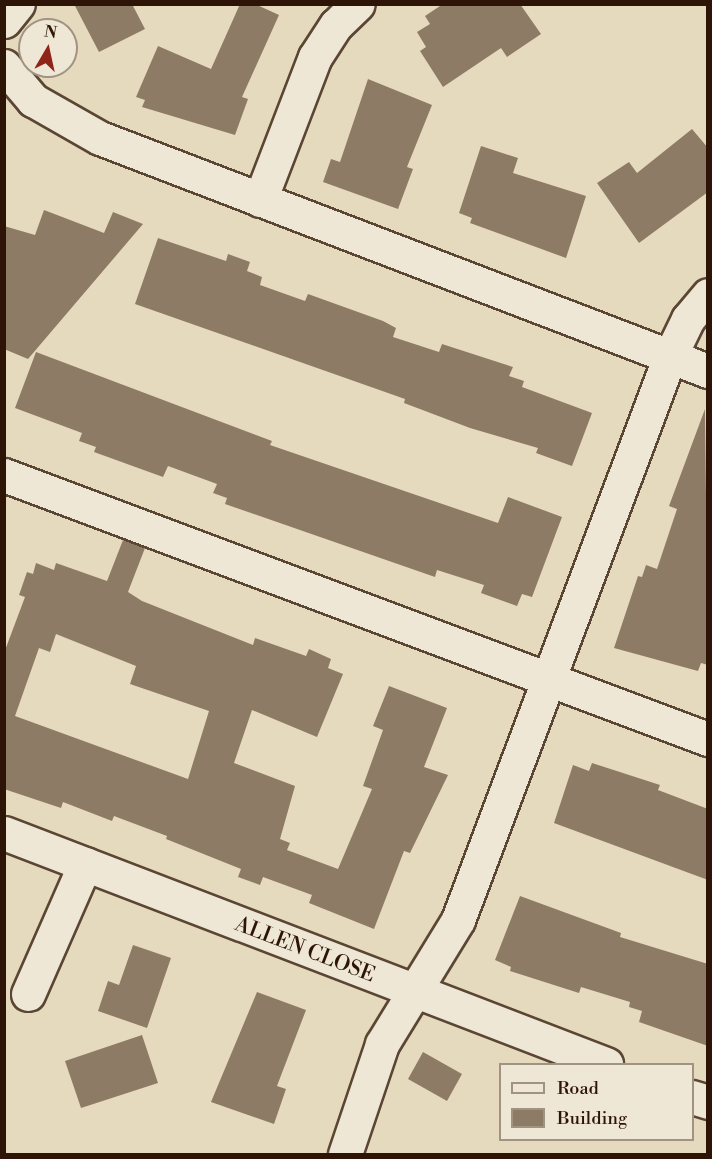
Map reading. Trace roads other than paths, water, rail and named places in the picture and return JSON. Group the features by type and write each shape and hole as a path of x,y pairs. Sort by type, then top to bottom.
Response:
{"street":[{"path":"4,21 18,4"},
{"path":"260,200 315,57 336,25 358,4"},
{"path":"4,66 33,100 61,119 260,200 708,371"},
{"path":"345,1155 366,1083 411,992 444,950 458,920 670,356 688,319 708,295"},
{"path":"4,474 708,739"},
{"name":"ALLEN CLOSE","path":"4,833 411,992 601,1063"},
{"path":"28,994 85,864"}]}
